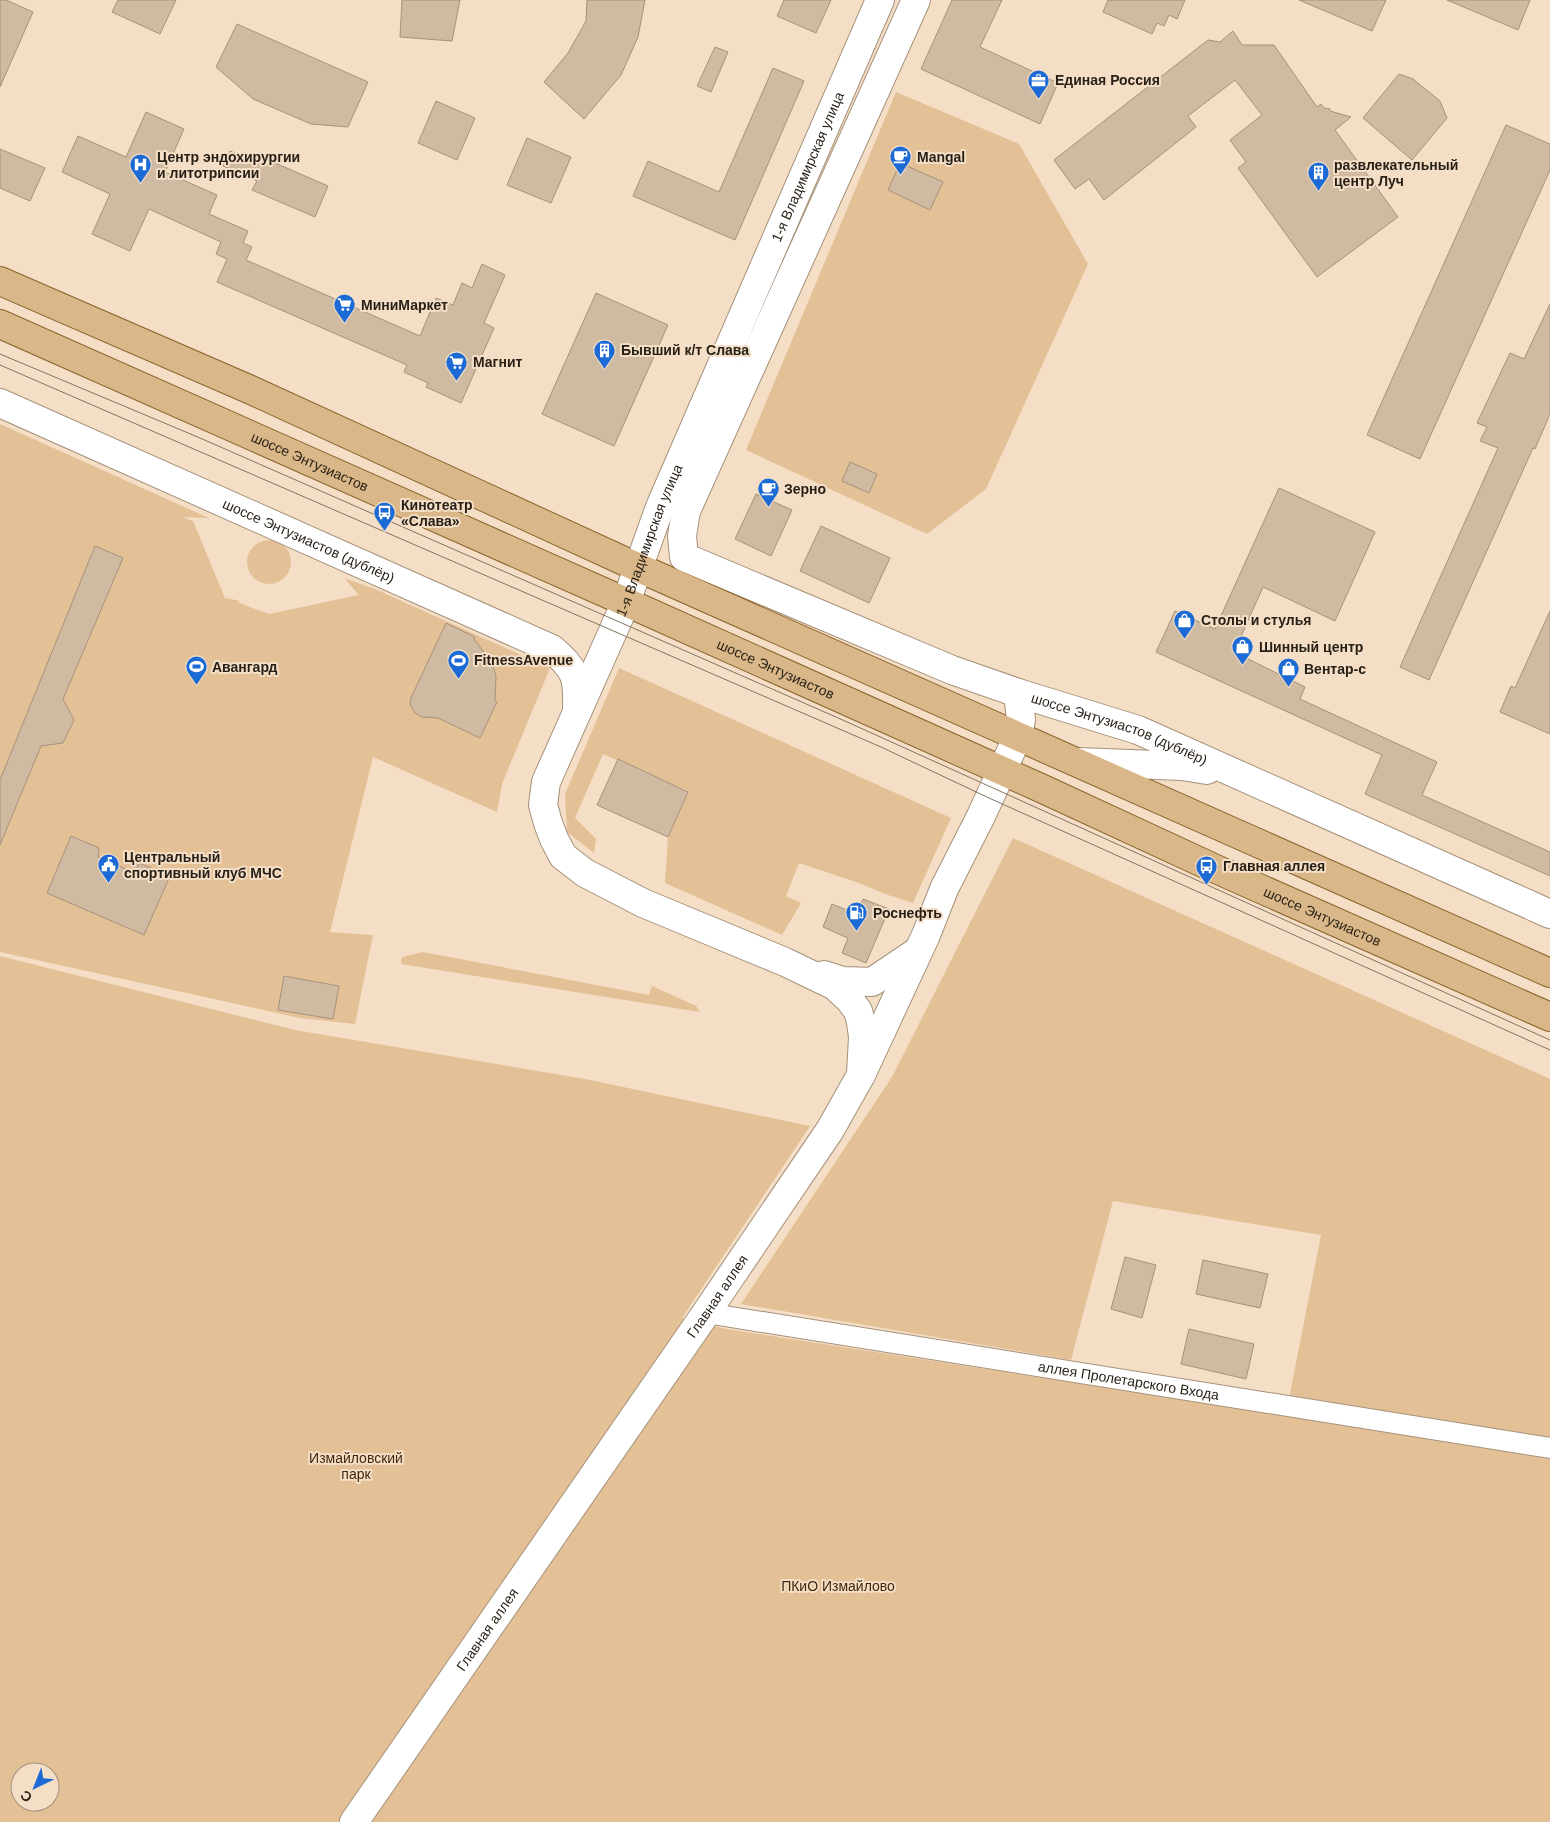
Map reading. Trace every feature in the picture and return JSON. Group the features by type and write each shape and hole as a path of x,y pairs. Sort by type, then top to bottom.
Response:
{"main road":[{"name":"1-я Владимирская улица","path":"861,1075 863,1037 858,1011 836,986 784,962 643,904 585,872 563,856 548,823 543,805 546,782 626,602 660,507 880,0"},
{"name":"1-я Владимирская улица","path":"684,558 682,536 686,511 916,0"},
{"path":"0,281 242,386 637,567 1550,973"},
{"name":"шоссе Энтузиастов","path":"0,324 626,602 1218,870 1550,1017"},
{"name":"шоссе Энтузиастов (дублёр)","path":"0,403 552,648 572,669 578,685 577,710"},
{"name":"шоссе Энтузиастов (дублёр)","path":"684,558 952,670 1018,694 1138,730 1550,914"},
{"name":"Главная аллея","path":"354,1822 706,1313 830,1130 861,1075 919,950 944,889 1018,736 1021,720 1018,694"},
{"path":"1078,762 1182,766 1241,776"},
{"name":"1-я Владимирская улица","path":"784,962 843,981 872,982 919,950"}],"street":[{"name":"аллея Пролетарского Входа","path":"706,1313 1550,1448"}],"green space":[{"path":"896,92 1019,144 1088,264 986,489 927,534 746,450"},
{"name":"Авангард","path":"0,424 209,518 183,517 193,521 225,598 241,601 237,602 269,614 359,595 344,578 375,589 550,668 502,784 497,812 373,757 330,932 373,935 355,1024 300,1018 0,952"},
{"path":"265,540 273,540 285,546 291,562 285,578 273,584 265,584 253,578 247,566 247,558 253,546"},
{"path":"619,668 951,818 913,903 799,863 786,896 801,903 782,935 665,883 668,837 688,791 603,754 575,818 596,839 594,853 567,832 565,794"},
{"path":"1013,838 1550,1079 1550,1437 1289,1399 1321,1235 1113,1201 1071,1360 741,1304 892,1077"},
{"path":"423,952 649,995 652,986 696,1006 700,1012 401,964 402,957"},
{"name":"Измайловский парк","path":"0,956 295,1030 585,1079 810,1126 682,1318 726,1329 1550,1456 1550,1822 0,1822"}],"building":[{"path":"0,0 6,0 33,12 0,87"},
{"path":"118,0 176,0 160,34 112,12"},
{"path":"402,0 460,0 452,41 400,37"},
{"path":"587,0 645,0 638,37 621,75 584,119 544,82 568,53 586,21"},
{"path":"784,0 831,0 816,33 777,16"},
{"path":"952,0 1002,0 980,47 1058,83 1040,124 921,69"},
{"path":"1108,0 1185,0 1177,19 1169,15 1164,26 1157,23 1152,34 1103,12"},
{"path":"1299,0 1386,0 1372,31"},
{"path":"1447,0 1530,0 1518,30"},
{"path":"237,24 368,82 348,127 311,124 253,99 216,67"},
{"path":"1233,31 1242,45 1274,45 1317,107 1321,104 1324,108 1330,109 1330,111 1351,117 1335,130 1398,217 1317,277 1238,168 1246,162 1230,140 1262,115 1235,80 1188,116 1196,127 1104,200 1089,179 1075,189 1054,160 1208,40 1220,42"},
{"path":"715,47 728,52 711,92 697,86"},
{"path":"773,68 804,81 735,240 633,196 648,161 719,192"},
{"path":"1399,74 1413,79 1440,101 1447,118 1412,160 1363,118"},
{"path":"436,101 475,118 457,160 418,143"},
{"path":"146,112 184,129 165,172 217,195 209,214 248,231 243,243 252,247 246,260 420,336 436,298 453,305 462,283 472,288 482,264 505,275 484,323 494,328 461,403 426,387 428,383 404,372 407,365 217,282 227,259 216,254 221,242 149,209 130,251 92,234 110,194 62,172 78,136 126,157"},
{"path":"1506,125 1550,144 1550,170 1420,459 1367,435"},
{"path":"527,138 571,157 551,203 507,185"},
{"path":"0,149 45,168 30,201 0,188"},
{"path":"230,151 263,165 266,159 328,186 315,217 252,190 257,181 223,166"},
{"path":"900,163 943,182 930,210 888,190"},
{"name":"Бывший к/т Слава","path":"596,293 668,325 614,446 542,414"},
{"path":"1550,304 1550,414 1429,680 1400,667 1498,448 1480,441 1487,427 1477,423 1510,353 1524,359"},
{"path":"850,462 877,474 869,493 842,481"},
{"path":"1279,488 1375,532 1335,621 1263,587 1234,652 1305,687 1300,699 1437,762 1422,795 1550,852 1550,876 1365,794 1382,755 1156,652 1175,611 1215,629"},
{"path":"756,494 792,510 771,556 735,539"},
{"path":"821,526 890,558 869,603 800,571"},
{"path":"95,546 123,558 63,699 74,720 63,743 41,746 0,845 0,780"},
{"path":"1550,611 1550,734 1500,712 1511,686 1515,688"},
{"name":"FitnessAvenue","path":"446,623 475,637 474,639 492,663 496,676 495,701 497,702 480,738 438,718 422,717 415,713 410,704 411,698"},
{"path":"618,759 688,792 668,837 597,805"},
{"name":"Центральный спортивный клуб МЧС","path":"71,836 99,848 98,857 135,873 139,863 170,876 144,935 47,893"},
{"name":"Роснефть","path":"863,899 889,909 866,963 842,953 848,938 823,927 832,904 857,914"},
{"path":"284,976 339,986 333,1019 278,1010"},
{"path":"1125,1257 1156,1265 1142,1318 1111,1309"},
{"path":"1203,1260 1268,1274 1260,1308 1196,1294"},
{"path":"1189,1329 1254,1344 1246,1379 1181,1364"}],"tram line":[{"path":"0,354 200,438 845,721 1550,1040"},
{"path":"0,365 881,747 989,798 1550,1050"}],"place":[{"name":"Единая Россия","path":"1039,99"},
{"name":"Mangal","path":"901,176"},
{"name":"Центр эндохирургии и литотрипсии","path":"141,184"},
{"name":"развлекательный центр Луч","path":"1318,192"},
{"name":"МиниМаркет","path":"345,324"},
{"name":"Бывший к/т Слава","path":"605,369"},
{"name":"Магнит","path":"457,381"},
{"name":"Зерно","path":"768,508"},
{"name":"Кинотеатр «Слава»","path":"385,532"},
{"name":"Столы и стулья","path":"1185,639"},
{"name":"Шинный центр","path":"1243,666"},
{"name":"FitnessAvenue","path":"458,679"},
{"name":"Авангард","path":"196,686"},
{"name":"Вентар-с","path":"1288,688"},
{"name":"Центральный спортивный клуб МЧС","path":"108,884"},
{"name":"Главная аллея","path":"1207,885"},
{"name":"Роснефть","path":"857,932"}],"park label":[{"name":"ПКиО Измайлово","path":"838,1586"}]}
